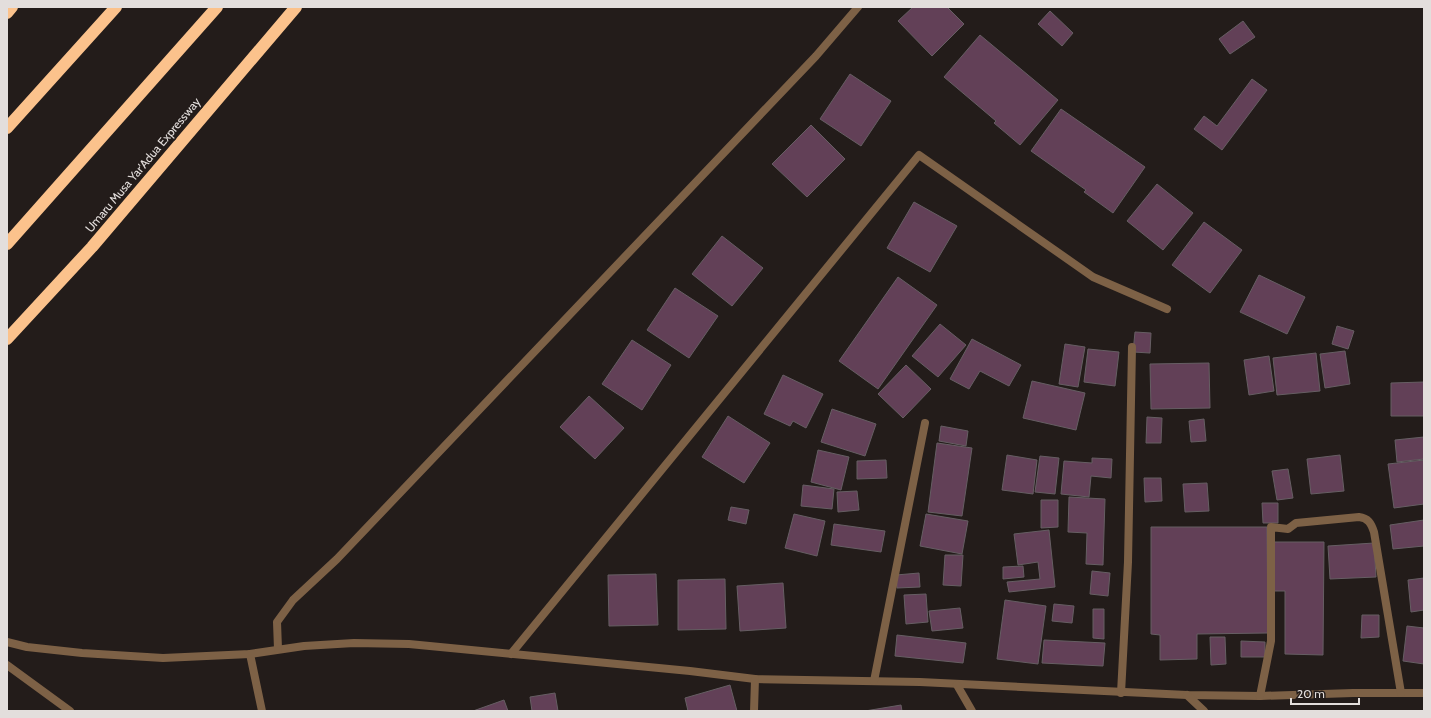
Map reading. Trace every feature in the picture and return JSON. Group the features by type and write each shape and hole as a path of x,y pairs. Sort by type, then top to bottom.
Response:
{"highway":[{"path":"7,13 12,7"},
{"path":"7,128 116,7"},
{"path":"7,244 217,7"},
{"name":"Umaru Musa Yar'Adua Expressway","path":"7,339 92,247 296,7"}],"street":[{"path":"278,650 277,622 293,600 348,547 816,56 858,7"},
{"path":"511,654 919,155 1093,277 1167,309"},
{"path":"1121,693 1128,562 1132,347"},
{"path":"874,681 925,423"},
{"path":"1260,696 1271,641 1271,528 1288,529 1296,523 1359,517 1368,520 1374,532 1401,693"},
{"path":"7,642 27,647 82,653 163,658 250,654 354,643 409,644 690,671 755,679 920,682 1187,696 1424,693"},
{"path":"250,654 262,711"},
{"path":"7,665 70,711"},
{"path":"754,711 755,679"},
{"path":"957,685 972,711"},
{"path":"1187,696 1204,711"}],"building":[{"path":"913,7 947,7 964,24 932,56 898,21"},
{"path":"1050,11 1073,33 1062,46 1038,24"},
{"path":"1243,21 1255,37 1230,54 1219,39"},
{"path":"980,35 1058,100 1020,145 994,123 996,121 944,77"},
{"path":"850,74 891,101 861,146 820,119"},
{"path":"1252,79 1267,90 1222,150 1194,129 1204,116 1217,126"},
{"path":"1061,109 1145,167 1113,213 1084,192 1086,190 1031,151"},
{"path":"811,125 845,159 807,197 772,164"},
{"path":"1157,184 1193,213 1163,250 1127,221"},
{"path":"914,202 957,226 930,272 887,248"},
{"path":"1204,222 1242,250 1210,293 1172,265"},
{"path":"722,236 763,268 732,306 692,274"},
{"path":"1259,275 1305,297 1287,334 1240,312"},
{"path":"898,277 937,305 878,389 839,361"},
{"path":"675,288 718,316 689,358 647,330"},
{"path":"940,324 966,345 938,377 912,356"},
{"path":"1337,326 1354,331 1348,349 1332,344"},
{"path":"1135,332 1151,333 1150,353 1133,352"},
{"path":"972,339 1021,365 1009,386 980,371 969,389 950,379"},
{"path":"632,340 671,365 642,410 602,384"},
{"path":"1065,344 1085,347 1078,387 1059,384"},
{"path":"1088,349 1119,352 1115,386 1084,382"},
{"path":"1345,351 1350,384 1325,388 1320,354"},
{"path":"1316,353 1320,391 1277,395 1273,358"},
{"path":"1269,356 1274,391 1249,395 1244,360"},
{"path":"1209,363 1210,408 1151,409 1150,364"},
{"path":"906,365 931,389 903,418 878,394"},
{"path":"783,375 823,394 806,428 793,421 790,426 764,414"},
{"path":"1032,381 1085,393 1076,430 1023,418"},
{"path":"1424,382 1424,416 1391,416 1391,383"},
{"path":"589,396 624,428 595,459 560,427"},
{"path":"832,409 876,424 865,456 821,442"},
{"path":"728,416 770,443 744,483 702,457"},
{"path":"1147,417 1162,418 1161,443 1146,443"},
{"path":"1204,419 1206,441 1191,442 1189,421"},
{"path":"941,426 968,431 966,446 939,441"},
{"path":"1424,437 1424,459 1397,462 1395,440"},
{"path":"937,443 972,448 962,516 928,512"},
{"path":"818,450 849,457 841,490 811,482"},
{"path":"1007,455 1037,460 1033,494 1002,490"},
{"path":"1340,455 1344,491 1311,494 1307,459"},
{"path":"1040,456 1059,458 1055,494 1035,492"},
{"path":"1092,458 1112,459 1111,478 1091,476 1089,497 1061,494 1064,461 1092,463"},
{"path":"886,460 887,478 857,479 857,461"},
{"path":"1424,460 1424,504 1394,508 1388,464"},
{"path":"1288,469 1293,498 1277,500 1272,471"},
{"path":"1144,478 1161,478 1162,501 1145,502"},
{"path":"1207,483 1209,511 1185,512 1183,484"},
{"path":"803,485 834,489 832,509 801,506"},
{"path":"857,491 859,510 838,512 837,492"},
{"path":"1069,497 1105,499 1103,565 1086,564 1087,533 1068,532"},
{"path":"1041,500 1058,500 1058,527 1041,528"},
{"path":"1262,503 1278,503 1278,523 1263,523"},
{"path":"731,507 749,510 746,524 728,520"},
{"path":"794,514 825,521 817,556 785,548"},
{"path":"926,514 968,521 962,554 920,546"},
{"path":"1424,520 1424,546 1393,549 1390,525"},
{"path":"834,524 885,531 881,552 831,545"},
{"path":"1151,527 1267,527 1268,633 1197,634 1197,659 1160,660 1160,635 1151,634"},
{"path":"1049,530 1055,587 1009,592 1007,582 1040,579 1038,562 1018,565 1014,534"},
{"path":"1273,542 1324,542 1323,655 1285,654 1285,591 1273,591"},
{"path":"1374,543 1376,577 1330,579 1328,546"},
{"path":"945,555 963,555 961,586 943,585"},
{"path":"1023,566 1024,577 1003,579 1003,567"},
{"path":"1092,571 1110,573 1108,596 1090,594"},
{"path":"919,573 920,587 897,588 896,575"},
{"path":"656,574 658,625 609,626 608,575"},
{"path":"1424,578 1424,610 1411,612 1408,580"},
{"path":"725,579 726,629 678,630 678,580"},
{"path":"783,583 786,628 740,631 737,586"},
{"path":"926,594 928,622 906,624 904,595"},
{"path":"1005,600 1046,606 1038,664 997,659"},
{"path":"1054,604 1074,606 1072,623 1052,621"},
{"path":"960,608 963,628 932,631 929,611"},
{"path":"1093,609 1104,609 1104,639 1093,638"},
{"path":"1362,615 1379,615 1379,637 1361,638"},
{"path":"1407,626 1424,628 1424,664 1403,661"},
{"path":"897,635 966,643 963,663 895,656"},
{"path":"1210,637 1225,637 1226,664 1211,665"},
{"path":"1044,640 1105,643 1103,666 1042,663"},
{"path":"1241,641 1265,642 1265,657 1241,657"},
{"path":"730,685 737,711 688,711 685,698"},
{"path":"555,693 558,711 532,711 530,697"},
{"path":"504,700 508,711 473,711"},
{"path":"901,705 902,711 865,711"}]}
